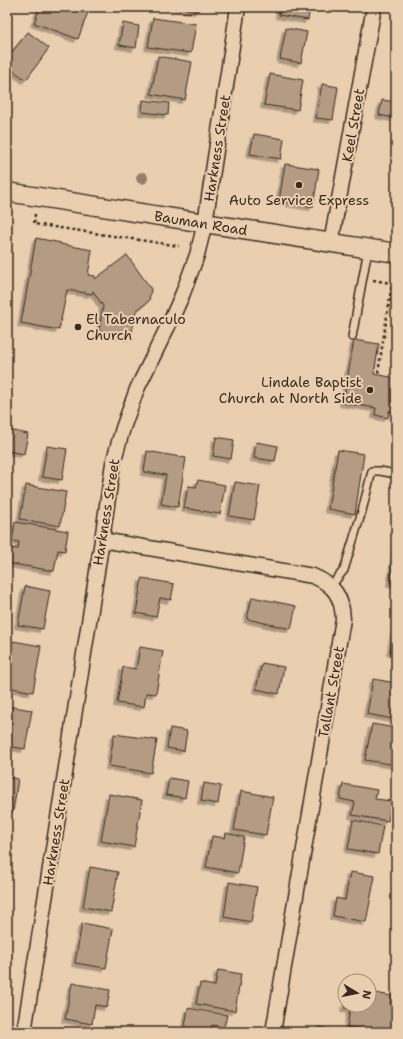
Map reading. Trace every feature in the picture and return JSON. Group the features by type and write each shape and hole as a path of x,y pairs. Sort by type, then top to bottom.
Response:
{"street":[{"name":"Harkness Street","path":"24,1032 113,463 122,428 137,389 172,318 197,255 205,223 238,7"},
{"name":"Keel Street","path":"332,243 374,7"},
{"name":"Bauman Road","path":"7,192 396,253"},
{"path":"102,540 303,573 323,580 331,586"},
{"name":"Tallant Street","path":"273,1032 344,619 343,610 337,593 331,586"}],"lane":[{"path":"352,337 368,248"},
{"path":"331,586 344,570 362,511 372,471 396,474"}],"path":[{"path":"28,212 35,214 34,224 179,246"},
{"path":"378,373 392,284"}],"building":[{"path":"40,7 75,7 88,12 78,39 34,23"},
{"path":"173,7 199,7 198,11"},
{"path":"280,7 310,7 308,20 279,15"},
{"path":"153,18 196,24 191,53 148,47"},
{"path":"123,23 139,26 136,48 119,45"},
{"path":"286,28 307,32 301,63 280,59"},
{"path":"28,32 49,48 26,80 7,66 7,48 12,52"},
{"path":"158,56 192,62 185,100 151,94"},
{"path":"270,74 303,80 298,110 264,105"},
{"path":"322,84 338,87 333,120 316,118"},
{"path":"143,100 169,103 168,115 142,112"},
{"path":"382,100 396,102 394,118 379,115"},
{"path":"254,134 284,139 281,159 250,154"},
{"name":"Auto Service Express","path":"285,164 319,169 313,207 279,201"},
{"path":"36,238 92,250 88,275 95,276 95,279 127,255 151,289 149,301 136,311 131,337 99,331 103,306 93,291 92,294 67,290 59,330 21,323"},
{"name":"Lindale Baptist Church at North Side","path":"354,340 379,344 374,374 396,378 396,412 389,411 388,418 375,415 376,408 343,403"},
{"path":"9,430 28,434 24,454 7,451"},
{"path":"216,437 234,440 231,459 213,456"},
{"path":"256,442 278,446 275,461 254,458"},
{"path":"47,446 67,449 62,480 42,477"},
{"path":"338,450 364,454 355,514 328,509"},
{"path":"147,451 186,458 178,507 161,504 166,475 144,472"},
{"path":"198,480 225,485 220,514 184,508 188,486 196,487"},
{"path":"235,482 260,486 254,520 229,516"},
{"path":"26,485 66,492 60,526 20,519"},
{"path":"15,522 68,531 65,551 58,550 54,571 7,563 9,548 18,549 19,542 12,541"},
{"path":"396,544 396,584 390,583"},
{"path":"142,578 174,584 171,600 160,598 156,617 136,613"},
{"path":"25,586 50,591 43,629 18,625"},
{"path":"252,597 296,606 291,629 247,619"},
{"path":"396,621 396,653 390,652"},
{"path":"13,641 41,646 33,692 7,687 7,675"},
{"path":"140,647 163,651 156,694 146,693 144,707 117,703 123,667 136,669"},
{"path":"262,663 284,667 279,694 256,689"},
{"path":"373,679 396,683 396,702 393,719 367,714"},
{"path":"7,706 32,710 25,749 7,746"},
{"path":"372,724 396,728 396,765 365,760"},
{"path":"170,728 187,731 184,751 167,748"},
{"path":"114,734 157,740 151,773 109,766"},
{"path":"7,777 18,779 13,812 7,811"},
{"path":"169,778 188,781 185,798 166,795"},
{"path":"204,783 221,786 218,804 201,801"},
{"path":"343,784 377,790 375,799 392,801 388,821 352,815 355,802 340,799"},
{"path":"241,791 273,797 266,835 234,830"},
{"path":"109,794 142,800 134,847 101,841"},
{"path":"353,820 383,826 378,854 348,849"},
{"path":"226,833 244,837 238,873 206,867 212,836 225,838"},
{"path":"90,867 118,872 111,912 83,907"},
{"path":"350,872 375,876 366,922 333,916 336,898 345,900"},
{"path":"229,882 257,887 251,922 224,917"},
{"path":"82,923 113,929 106,968 75,963"},
{"path":"218,970 241,974 235,1011 196,1004 200,983 215,986"},
{"path":"72,983 110,990 107,1007 95,1005 92,1024 65,1019"},
{"path":"377,993 392,996 390,1004 393,1004 392,1008 396,1009 392,1032 377,1032 347,1027 349,1013 377,1013"},
{"path":"188,1008 227,1015 224,1027 212,1025 211,1032 184,1032"},
{"path":"319,1027 348,1032 318,1032"}],"place":[{"name":"Auto Service Express","path":"299,185"},
{"name":"El Tabernaculo Church","path":"78,327"},
{"name":"Lindale Baptist Church at North Side","path":"370,390"}]}
